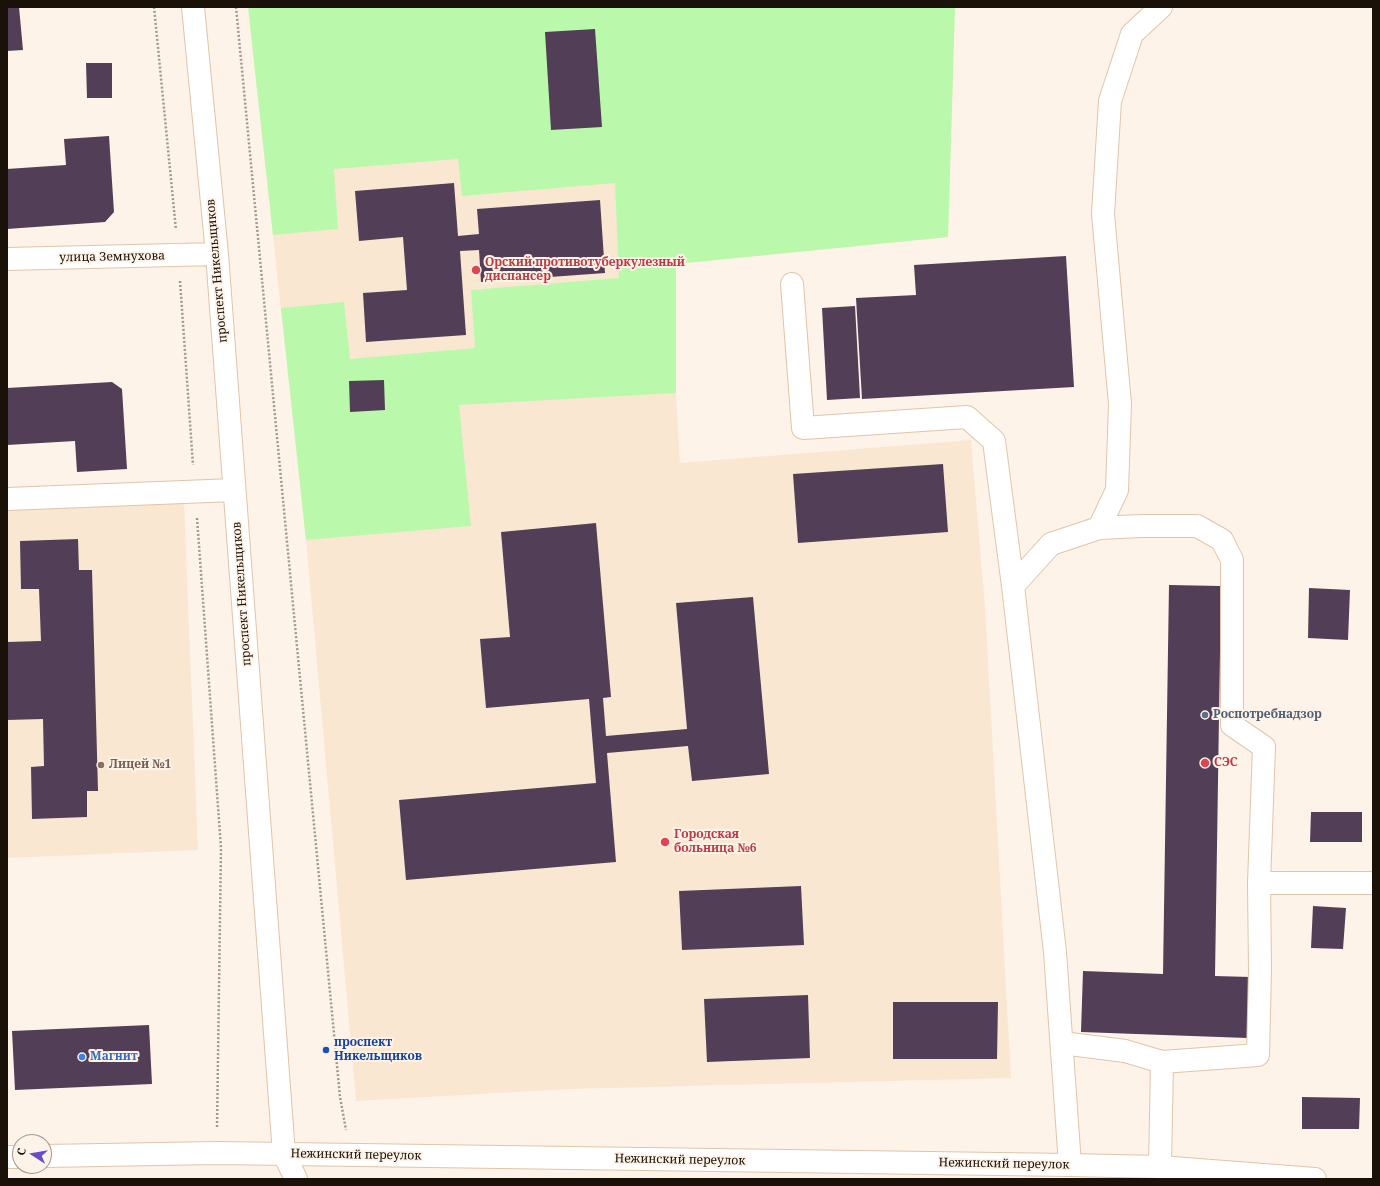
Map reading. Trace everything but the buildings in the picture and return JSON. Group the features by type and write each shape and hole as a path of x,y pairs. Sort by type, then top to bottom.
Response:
{"street":[{"name":"проспект Никельщиков","path":"193,7 217,254 284,1154 296,1179"},
{"path":"1099,528 1117,490 1120,404 1103,214 1110,101 1132,34 1161,7"},
{"name":"улица Земнухова","path":"7,260 217,254"},
{"path":"792,284 803,428 967,417 994,441 1013,586 1055,952 1070,1165"},
{"path":"7,499 234,490"},
{"path":"1013,586 1051,544 1099,528 1197,526 1222,540 1232,560 1232,725 1264,747 1259,883 1260,969 1258,1055 1162,1062 1125,1051 1062,1042"},
{"path":"1259,883 1373,883"},
{"path":"1160,1167 1162,1062"},
{"name":"Нежинский переулок","path":"52,1156 217,1153 350,1155 980,1172 1070,1165 1160,1167 1315,1179"}],"path":[{"path":"154,7 178,256 221,848 217,1153"},
{"path":"236,7 340,1089 350,1155"}],"shaded area":[{"name":"Городская больница №6","path":"955,7 948,237 676,264 676,393 680,463 971,440 985,606 1011,1078 572,1089 356,1101 306,540 250,25"},
{"name":"Лицей №1","path":"184,501 198,850 7,858 7,508"}],"green space":[{"name":"Орский противотуберкулезный диспансер","path":"248,7 1086,7 955,8 948,237 676,264 676,393 459,405 471,526 306,540 281,308 344,302 350,359 475,348 471,290 619,278 615,183 462,196 458,159 334,169 338,229 273,235"}],"place":[{"name":"Орский противотуберкулезный диспансер","path":"476,270"},
{"name":"Роспотребнадзор","path":"1205,715"},
{"name":"СЭС","path":"1205,763"},
{"name":"Лицей №1","path":"101,765"},
{"name":"Городская больница №6","path":"665,842"},
{"name":"проспект Никельщиков","path":"326,1050"},
{"name":"Магнит","path":"82,1057"}]}
